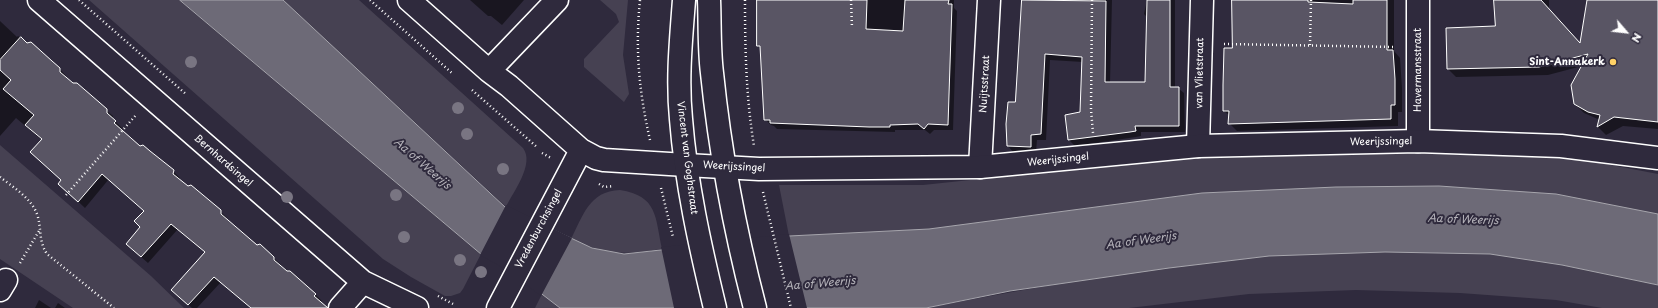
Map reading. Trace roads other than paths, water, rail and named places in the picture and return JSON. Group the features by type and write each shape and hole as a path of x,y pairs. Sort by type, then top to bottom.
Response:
{"street":[{"name":"Bernhardsingel","path":"39,0 363,282 417,308"},
{"name":"Weerijssingel","path":"409,0 581,150 596,158 604,160 758,169 980,167 1198,146 1418,141 1561,146 1658,158"},
{"path":"489,71 557,0"},
{"name":"Vincent van Goghstraat","path":"684,0 679,66 680,119 695,219 713,299"},
{"path":"709,0 711,71 725,167 752,298"},
{"name":"Nuijtsstraat","path":"980,167 989,0"},
{"name":"van Vlietstraat","path":"1198,146 1202,0"},
{"name":"Havermansstraat","path":"1418,0 1418,141"},
{"name":"Vredenburchsingel","path":"498,308 581,150"},
{"path":"340,308 363,282"}],"water":[{"name":"Aa of Weerijs","path":"180,0 283,0 505,207 592,248 624,254 789,236 929,229 1202,193 1336,187 1439,186 1556,194 1658,214 1658,285 1562,265 1490,254 1385,252 1269,256 1169,268 1010,291 926,308 560,308 508,268 481,254"}],"place":[{"name":"Sint-Annakerk","path":"1613,62"}]}
